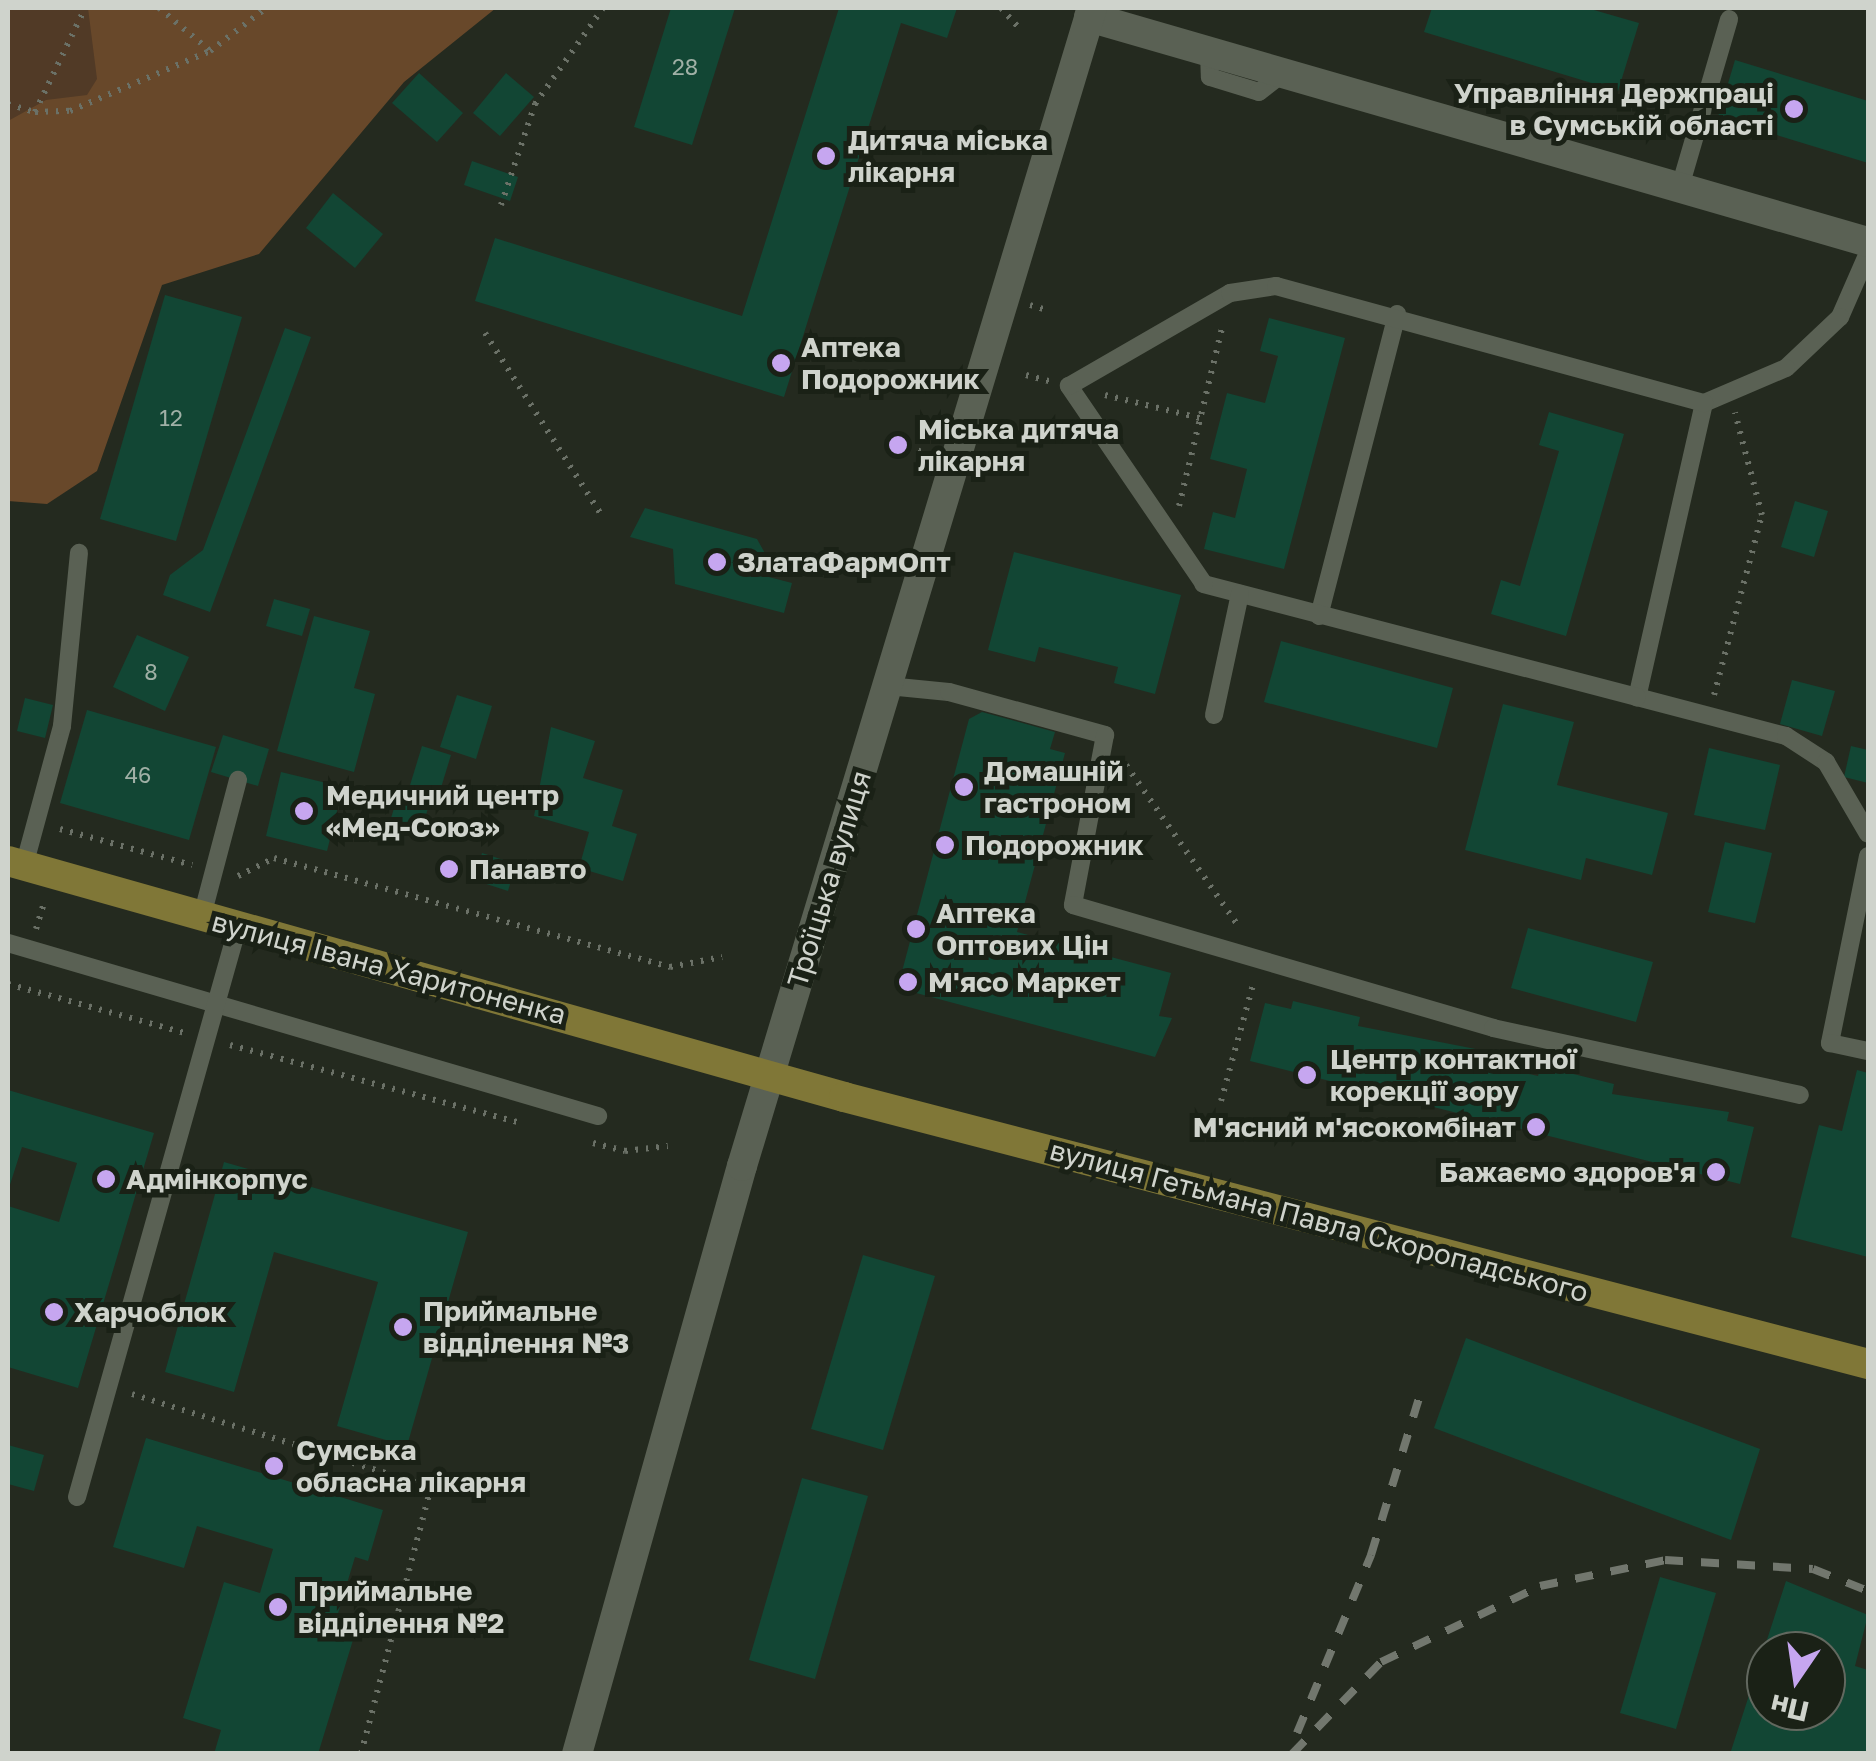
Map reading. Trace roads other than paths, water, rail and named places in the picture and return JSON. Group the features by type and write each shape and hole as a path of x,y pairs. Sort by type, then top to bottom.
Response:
{"main road":[{"path":"1090,12 1210,53 1868,242"},
{"name":"Троїцька вулиця","path":"576,1754 770,1075 1090,12"},
{"name":"вулиця Івана Харитоненка","path":"28,867 770,1075"},
{"name":"вулиця Гетьмана Павла Скоропадського","path":"770,1075 1868,1364"}],"lane":[{"path":"1680,187 1729,20"},
{"path":"1868,253 1840,318 1786,368 1704,402 1397,314 1276,286 1230,293 1069,386 1170,540 1204,584 1786,736 1826,762 1868,834"},
{"path":"1319,616 1397,314"},
{"path":"1637,697 1704,402"},
{"path":"28,867 62,726 80,553"},
{"path":"1214,715 1240,594"},
{"path":"888,686 949,692 1105,735 1072,905 1494,1028 1800,1095"},
{"path":"202,916 238,780"},
{"path":"1868,856 1830,1043 1868,1051"},
{"path":"77,1498 238,926"},
{"path":"8,943 216,1009 598,1116"}],"railway":[{"path":"1297,1733 1371,1555 1420,1395"},
{"path":"1292,1754 1381,1662 1540,1586 1665,1560 1813,1569 1868,1591"}],"place":[{"name":"Управління Держпраці в Сумській області","path":"1794,109"},
{"name":"Дитяча міська лікарня","path":"826,156"},
{"name":"Аптека Подорожник","path":"781,363"},
{"name":"Міська дитяча лікарня","path":"898,445"},
{"name":"ЗлатаФармОпт","path":"717,562"},
{"name":"Домашній гастроном","path":"964,787"},
{"name":"Медичний центр «Мед-Союз»","path":"304,811"},
{"name":"Подорожник","path":"945,845"},
{"name":"Панавто","path":"449,869"},
{"name":"Аптека Оптових Цін","path":"916,929"},
{"name":"М'ясо Маркет","path":"908,982"},
{"name":"Центр контактної корекції зору","path":"1307,1075"},
{"name":"М'ясний м'ясокомбінат","path":"1536,1127"},
{"name":"Бажаємо здоров'я","path":"1716,1172"},
{"name":"Адмінкорпус","path":"106,1179"},
{"name":"Харчоблок","path":"54,1312"},
{"name":"Приймальне відділення №3","path":"403,1327"},
{"name":"Сумська обласна лікарня","path":"274,1466"},
{"name":"Приймальне відділення №2","path":"278,1607"}]}
